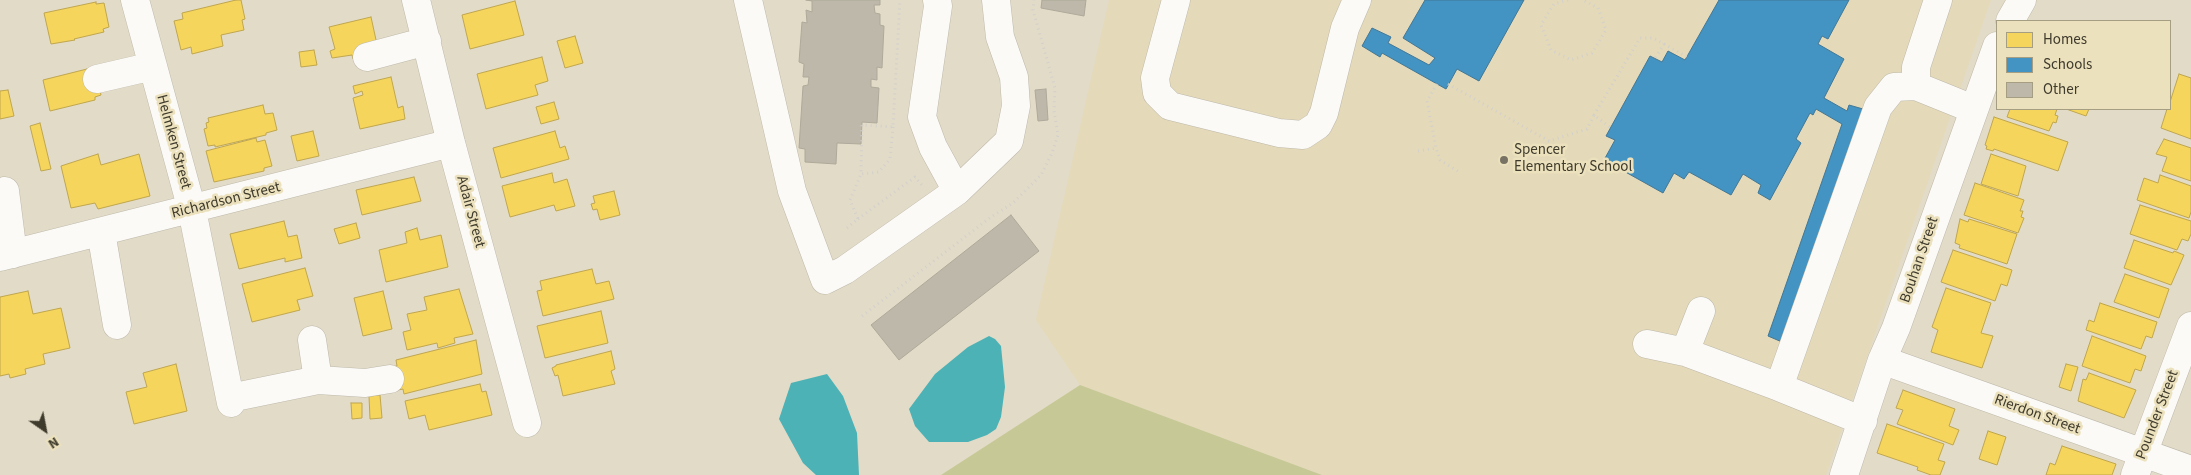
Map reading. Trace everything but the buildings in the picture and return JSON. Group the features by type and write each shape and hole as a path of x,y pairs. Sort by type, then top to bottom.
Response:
{"street":[{"name":"Helmken Street","path":"135,0 192,210 230,400 318,380"},
{"name":"Adair Street","path":"416,0 451,143 527,423"},
{"path":"748,0 792,191 825,280 845,270 957,191 1009,141 1016,106 1014,77 1000,37 996,0"},
{"path":"937,0 938,6 922,117 933,147 957,191"},
{"path":"1176,0 1154,78 1157,93 1170,106 1279,133 1302,135 1318,125 1324,113 1345,28 1357,0"},
{"path":"1916,86 1916,67 1938,0"},
{"path":"2011,20 2022,0"},
{"path":"367,58 426,42"},
{"name":"Bouhan Street","path":"1844,475 1882,360 1896,328 1996,49"},
{"path":"98,79 153,66"},
{"path":"1779,387 1878,107 1894,87 1916,86 1973,109"},
{"name":"Richardson Street","path":"6,255 192,210 451,143"},
{"path":"5,191 6,255"},
{"path":"101,232 117,325"},
{"path":"1685,352 1701,310"},
{"name":"Pounder Street","path":"2139,464 2191,326"},
{"path":"312,340 318,380 365,384 390,379"},
{"path":"1647,344 1685,352 1779,387 1863,422"},
{"name":"Rierdon Street","path":"1882,360 2139,464 2191,470"}],"path":[{"path":"861,174 879,172 890,159 900,0"},
{"path":"1566,1 1554,4 1541,25 1551,50 1571,60 1592,53 1606,30 1598,8 1583,0"},
{"path":"1448,84 1549,140 1587,129 1640,38 1653,38 1687,57"},
{"path":"1655,58 1664,44"},
{"path":"1437,84 1427,101 1436,148 1440,160 1461,174"},
{"path":"1594,115 1610,128"},
{"path":"858,219 850,200 861,174 862,125 893,126"},
{"path":"1418,151 1436,148"},
{"path":"847,228 915,177 927,192"}],"shaded area":[{"name":"Spencer Elementary School","path":"1109,0 1991,0 1826,475 1322,475 1080,385 1036,320"}],"green space":[{"path":"1080,385 1322,475 941,475"}],"water":[{"path":"989,336 995,339 1001,346 1005,387 1001,417 996,429 987,435 968,442 929,442 915,426 909,409 935,374 968,347"},
{"path":"827,374 843,396 857,433 859,475 816,475 803,463 779,419 791,383"}],"place":[{"name":"Spencer Elementary School","path":"1504,160"}]}
